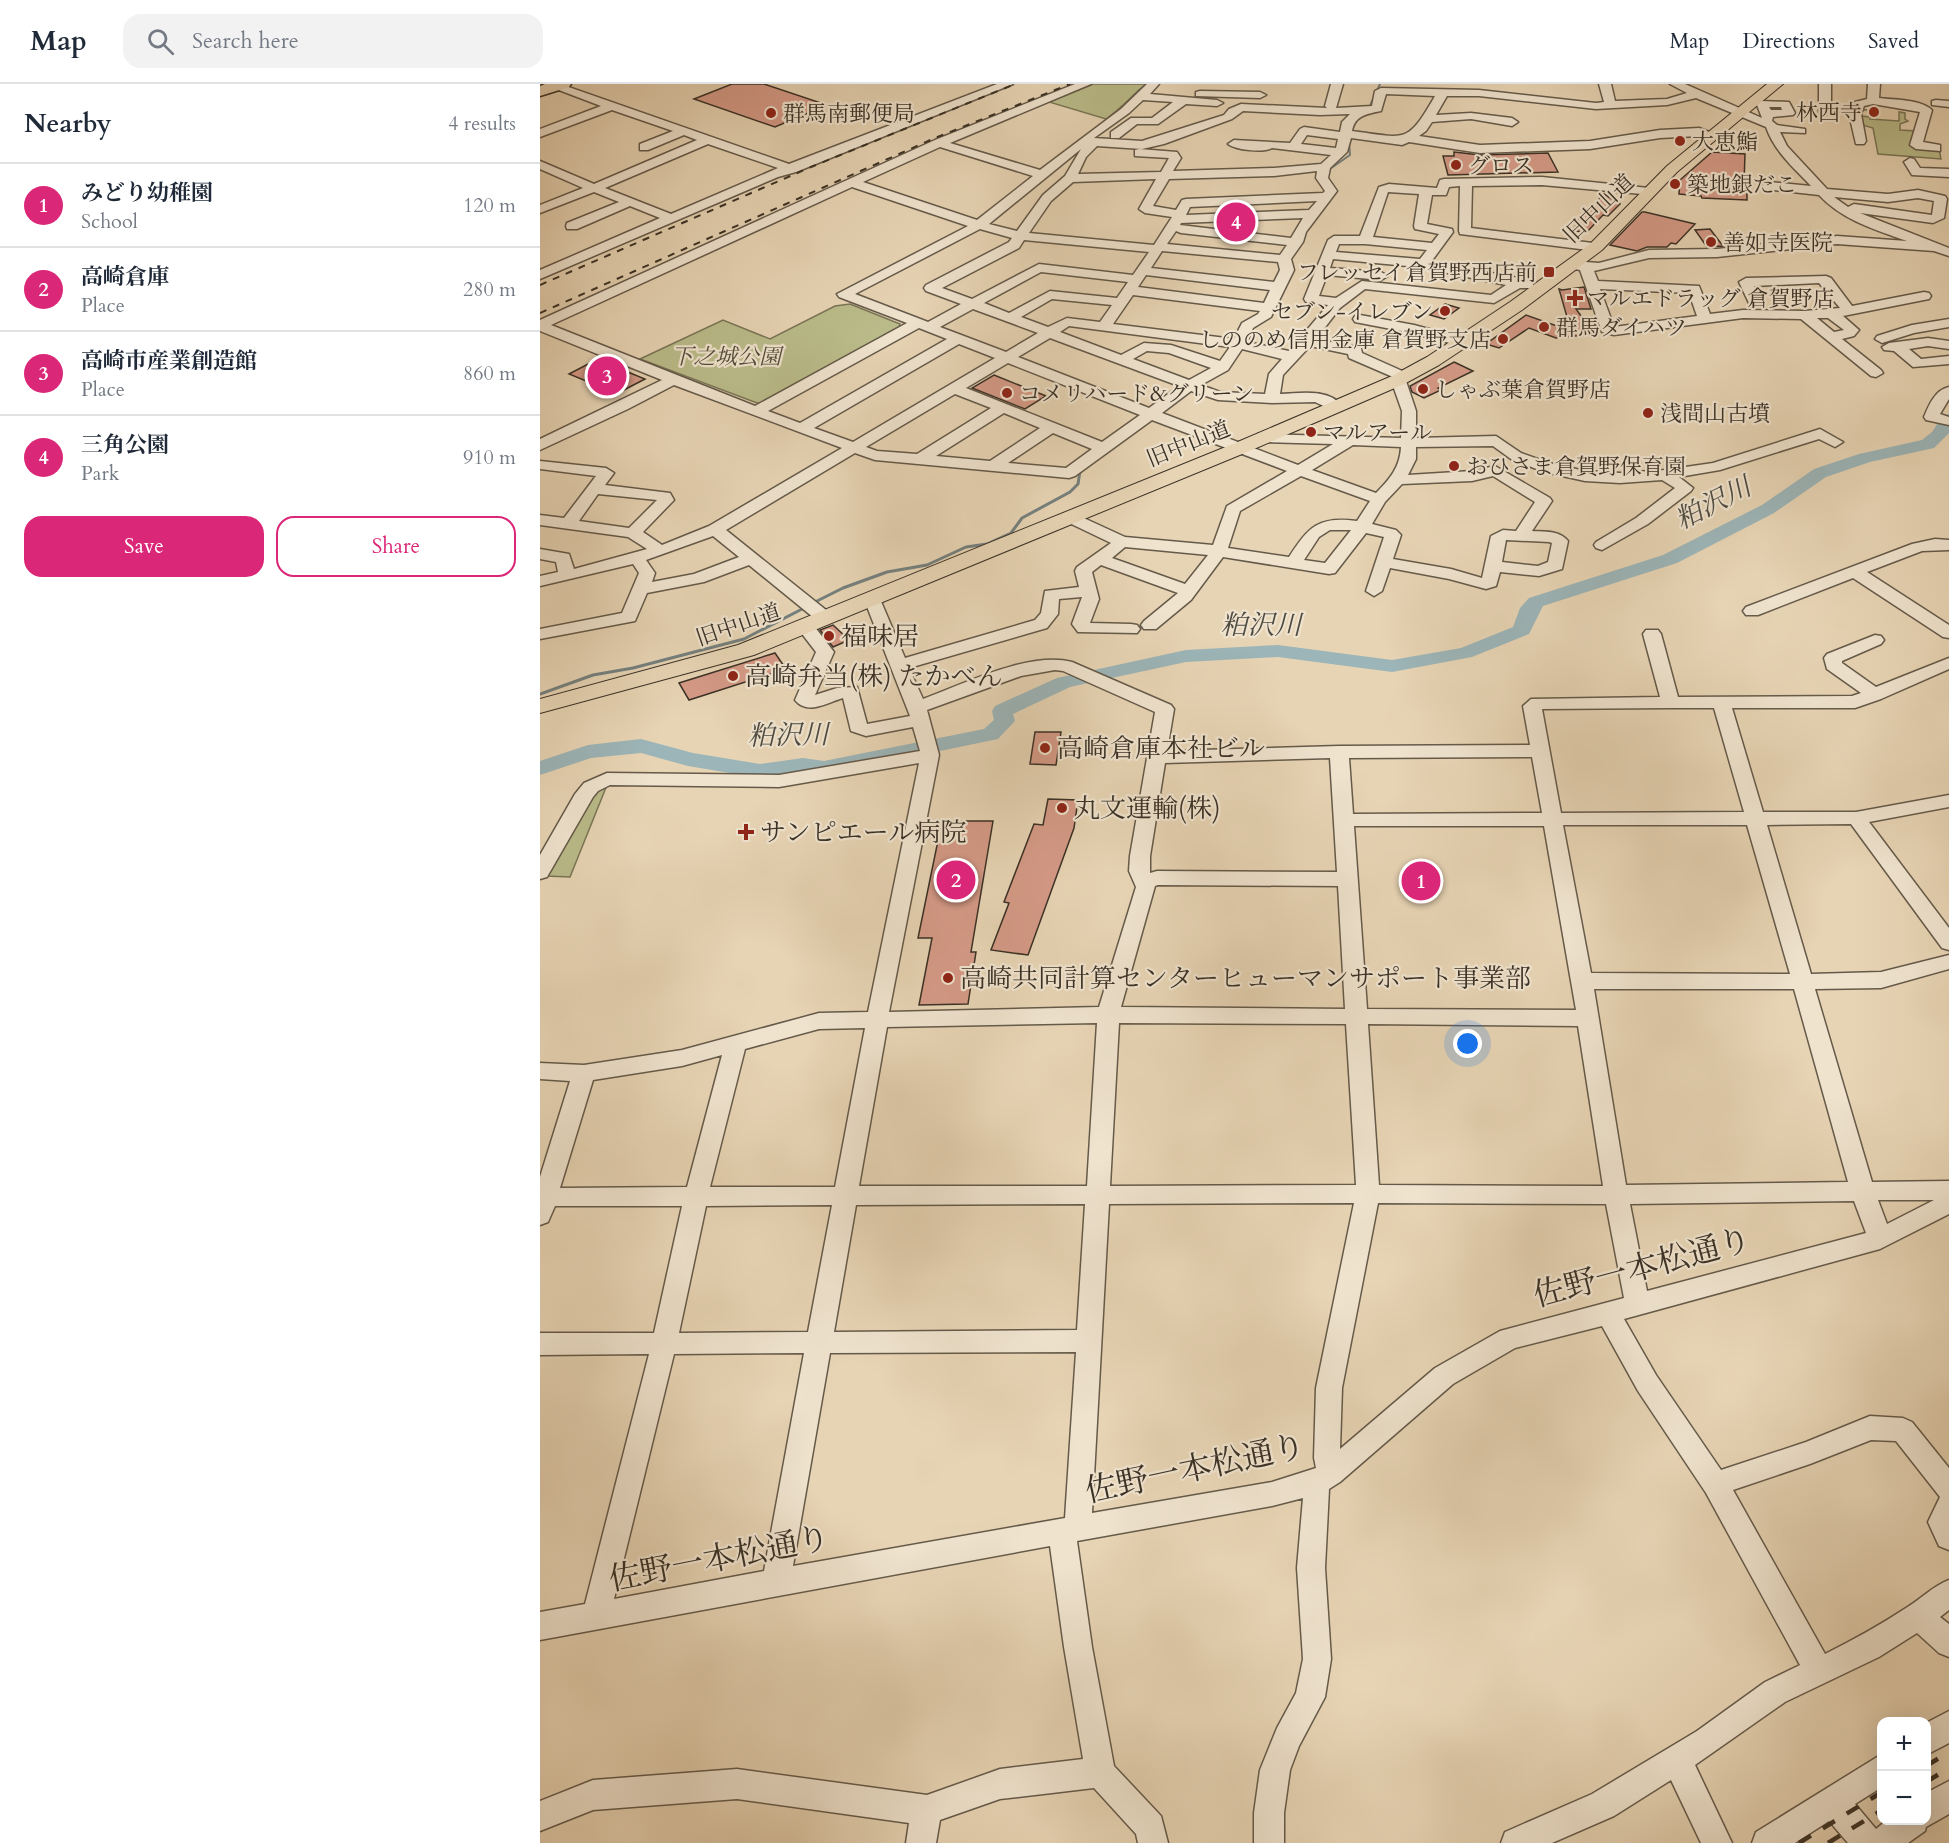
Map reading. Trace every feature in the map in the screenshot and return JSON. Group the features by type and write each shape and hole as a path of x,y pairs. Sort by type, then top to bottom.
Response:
{"main road":[{"name":"旧中山道","path":"540,706 736,653 805,626 815,609 872,599 1240,448 1401,378 1461,342 1539,289 1580,266 1649,192 1711,135 1776,84"}],"street":[{"path":"540,275 774,174 792,169 855,142 1007,84"},
{"path":"540,326 939,143 1085,84"},
{"path":"1153,84 1125,111 1091,135 979,225 844,294 1152,415 1379,500"},
{"path":"1526,98 1533,84"},
{"path":"1605,84 1610,105"},
{"path":"1676,84 1738,113 1768,122 1798,125"},
{"path":"1825,112 1826,84"},
{"path":"1873,102 1874,84"},
{"path":"1334,85 1329,101 1373,101"},
{"path":"549,86 792,169"},
{"path":"1202,93 1241,108 1320,112 1436,89 1574,105 1667,102 1698,94"},
{"path":"1293,147 1304,131 1402,141 1422,129 1428,119 1436,89"},
{"path":"1139,96 1182,101 1202,93 1276,96"},
{"path":"1478,117 1486,109 1492,94"},
{"path":"1179,114 1182,101"},
{"path":"540,326 756,412 875,454 1069,473 1152,415 1190,385 1222,367 1239,344 1247,326 1264,317 1287,270 1284,259 1330,191 1322,178 1347,135 1348,122 1373,101"},
{"path":"1860,141 1855,114 1859,104 1873,102 1919,106 1925,110 1916,145 1936,148"},
{"path":"540,134 612,106"},
{"path":"1126,177 1140,149 1175,134 1228,117 1233,111 1241,108"},
{"path":"1108,143 1119,130 1136,120 1154,122 1179,114 1213,122"},
{"path":"1428,119 1478,117 1512,122"},
{"path":"1768,122 1776,139 1821,192 1834,214 1834,241 1839,257"},
{"path":"644,147 682,132"},
{"path":"1408,138 1480,149 1590,145 1660,134 1700,132 1711,135"},
{"path":"540,209 706,140"},
{"path":"1284,259 1169,232 1145,209 1167,175 1175,158 1173,155 1094,142 1081,156 1070,178 1047,198 1014,245 931,288 1218,396 1272,399 1318,397 1337,407"},
{"path":"939,143 1043,175"},
{"path":"1234,144 1293,147 1332,160"},
{"path":"1264,157 1332,160"},
{"path":"1070,178 1303,171 1332,160"},
{"path":"1910,162 1916,172 1949,173"},
{"path":"540,165 671,218"},
{"path":"1365,240 1383,190 1389,188 1442,192 1444,183 1542,181 1649,192"},
{"path":"852,183 1019,236 1169,232 1314,214"},
{"path":"1465,231 1466,184"},
{"path":"1769,186 1888,198 1918,194 1941,199 1938,218 1933,219 1857,208 1834,214"},
{"path":"1426,191 1420,226 1447,232 1440,247"},
{"path":"1018,194 1047,198"},
{"path":"1104,326 1169,232 1186,203 1326,197"},
{"path":"572,226 630,202"},
{"path":"1834,214 1949,252"},
{"path":"1028,224 1298,237"},
{"path":"1322,271 1417,279 1423,263 1454,231 1596,247"},
{"path":"1440,247 1365,240 1334,240 1311,299 1343,301 1362,285 1494,300 1519,282"},
{"path":"1580,266 1599,267 1649,254 1717,253 1834,241 1935,247"},
{"path":"1328,255 1423,263 1519,282 1539,289"},
{"path":"1580,266 1592,285 1607,330 1635,329 1743,314 1830,313 1924,296"},
{"path":"756,412 923,325 972,304 1039,268 1130,288 1269,308"},
{"path":"1442,294 1450,269"},
{"path":"1754,300 1746,282 1783,291 1826,281 1848,309"},
{"path":"1592,285 1694,289 1706,320"},
{"path":"1010,318 1050,295 1130,288 1279,287"},
{"path":"1130,288 1201,311"},
{"path":"1783,291 1799,315 1832,337 1876,373"},
{"path":"1272,399 1276,374 1307,341 1338,302"},
{"path":"1830,313 1852,330 1850,333 1832,337"},
{"path":"1924,314 1943,323"},
{"path":"1360,319 1414,329 1461,342"},
{"path":"540,581 637,559 715,529 1067,322 1239,344 1266,352 1292,356"},
{"path":"1888,344 1912,329 1943,323"},
{"path":"802,428 958,339"},
{"path":"1069,517 1122,542 1219,551 1329,568 1362,527 1379,500 1398,480 1408,459 1409,411 1401,378 1354,355 1356,351 1307,341"},
{"path":"1888,344 1928,342 1949,345"},
{"path":"1888,344 1918,364 1949,360"},
{"path":"1122,360 1144,347 1171,349 1222,367"},
{"path":"540,445 674,379"},
{"path":"954,388 1104,448"},
{"path":"1949,390 1939,400 1931,417 1949,420"},
{"path":"920,459 1002,408"},
{"path":"993,466 1052,428"},
{"path":"1263,437 1407,443 1496,441 1516,456 1561,472 1604,477 1665,475 1714,467 1820,434 1835,442"},
{"path":"1150,625 1188,591 1219,551 1233,509 1302,471 1350,441"},
{"path":"541,462 606,473 568,524"},
{"path":"1398,480 1472,476 1495,471 1544,501 1525,526 1522,536"},
{"path":"1602,545 1651,514 1685,488 1665,475"},
{"path":"595,489 664,496 666,500 633,532"},
{"path":"540,520 633,532 661,551"},
{"path":"1294,563 1314,530 1335,523 1362,527 1393,536 1374,591"},
{"path":"715,529 815,609"},
{"path":"1384,562 1451,573 1486,584 1490,582 1492,566 1497,539 1503,535 1552,537 1560,541 1556,565 1539,571 1492,566"},
{"path":"1122,542 1083,571 1091,599 1081,624 1084,628 1131,629"},
{"path":"1752,611 1917,547 1935,544 1949,545"},
{"path":"540,555 563,558 567,576"},
{"path":"640,589 698,578 752,558"},
{"path":"540,634 629,617 647,573 637,559"},
{"path":"1100,559 1188,591"},
{"path":"1855,572 1949,633"},
{"path":"899,665 1041,624 1049,614 1051,596 1089,591"},
{"path":"776,1582 877,1020 929,748 919,714 872,599"},
{"path":"805,626 825,652 804,700 811,703 837,693 851,691 857,727 866,730 919,714 1017,671 1040,666 1066,666 1165,709 1140,856 1139,871 1145,882 1145,893 1109,1016 1088,1341 1070,1530 1078,1647 1100,1773 1150,1827 1153,1843"},
{"path":"1652,634 1671,703"},
{"path":"1875,640 1833,658 1833,665 1875,695"},
{"path":"1637,1304 1616,1196 1586,1018 1582,981 1532,706 1537,703 1855,702 1949,663"},
{"path":"1722,703 1863,1192 1880,1239"},
{"path":"540,872 585,794 591,787 607,779 779,781 929,748"},
{"path":"1157,758 1339,752 1539,751"},
{"path":"1269,1843 1269,1813 1275,1770 1287,1738 1310,1697 1317,1659 1311,1568 1317,1494 1327,1458 1329,1388 1368,1194 1339,752"},
{"path":"1344,820 1856,818 1949,801"},
{"path":"1856,818 1949,944"},
{"path":"1145,882 1157,878 1349,879"},
{"path":"1582,981 1881,980 1949,962"},
{"path":"540,1071 584,1073 682,1058 819,1021 1356,1015 1586,1018"},
{"path":"596,1616 664,1343 696,1197 736,1043"},
{"path":"584,1073 542,1203 696,1197 846,1195 1616,1196 1949,1190"},
{"name":"佐野一本松通り","path":"540,1626 1272,1494 1323,1478 1444,1376 1509,1339 1880,1239 1949,1203"},
{"path":"1608,1314 1647,1383 1714,1484 1818,1670"},
{"path":"540,1344 1088,1341"},
{"path":"1714,1484 1810,1452 1870,1428 1903,1430 1949,1488"},
{"path":"1949,1506 1942,1522 1949,1537"},
{"path":"1516,1843 1603,1805 1677,1760 1775,1692 1869,1647 1919,1616 1949,1593"},
{"path":"1919,1616 1949,1643"},
{"path":"1931,1737 1949,1726"},
{"path":"1677,1760 1717,1843"},
{"path":"1767,1843 1879,1771"},
{"path":"540,1816 593,1795 736,1784 927,1810 1000,1784 1100,1773"},
{"path":"1931,1809 1949,1796"},
{"path":"1832,1802 1868,1843"},
{"path":"921,1843 927,1810"},
{"path":"1882,1843 1908,1825"}],"green space":[{"path":"1093,84 1146,84 1106,119 1049,102"},
{"path":"1859,109 1867,110 1862,110 1862,116 1870,117 1870,119 1899,121 1899,112 1905,113 1905,119 1908,121 1900,124 1900,130 1916,131 1914,144 1939,149 1941,159 1878,154 1873,128 1859,124"},
{"name":"下之城公園","path":"850,304 900,324 899,327 763,403 757,403 640,359 723,320 770,339 835,306"},
{"path":"607,785 570,877 546,876 595,793"}],"building":[{"name":"群馬南郵便局","path":"732,84 764,84 827,105 775,127 694,99"},
{"path":"1454,152 1480,155 1548,153 1558,172 1448,175 1443,156 1454,156"},
{"path":"1712,152 1745,154 1744,184 1747,185 1747,200 1702,198 1679,194 1680,180"},
{"path":"1604,194 1620,204 1608,216 1603,215 1586,233 1572,230 1578,223 1575,223"},
{"path":"1642,212 1695,224 1676,244 1671,243 1667,247 1647,247 1637,251 1610,245"},
{"path":"1710,229 1723,246 1707,247 1695,230"},
{"path":"1584,287 1591,309 1576,309 1594,334 1556,338 1529,328 1499,348 1486,344 1526,315 1571,331 1559,289"},
{"name":"セブン-イレブン","path":"1445,304 1459,308 1444,319 1430,315"},
{"path":"1454,362 1473,371 1438,388 1441,390 1424,398 1412,392 1410,386"},
{"path":"606,363 645,379 624,390 611,385 603,388 569,374 588,364 597,367"},
{"name":"コメリハード&グリーン","path":"994,375 1046,396 1025,409 972,388"},
{"name":"福味居","path":"833,625 849,640 833,647 820,630"},
{"name":"高崎弁当(株) たかべん","path":"775,653 786,669 689,700 679,683"},
{"name":"高崎倉庫本社ビル","path":"1035,732 1061,732 1056,765 1030,764"},
{"path":"1048,799 1078,800 1074,828 1028,955 991,950 1009,903 1004,902 1034,824 1043,825"},
{"path":"942,821 993,821 971,952 976,952 968,1004 919,1005 932,938 918,938"}],"waterway":[{"path":"1368,110 1380,84"},
{"path":"1327,171 1350,155 1349,142"},
{"name":"粕沢川","path":"540,768 588,752 641,746 674,753 688,759 760,771 803,765 824,768 991,734 1005,721 1002,711 1064,682 1186,656 1278,651 1392,666 1465,653 1522,630 1530,608 1536,602 1670,559 1768,509 1820,473 1865,458 1928,444 1939,435 1949,419"},
{"path":"813,603 843,588 887,572 927,565 966,547 987,544 1011,533 1022,518 1070,492 1078,484 1080,471"},
{"path":"540,694 593,675 633,668 744,639 806,607"}],"railway":[{"path":"540,285 811,167 1015,84"},
{"path":"540,313 935,138 1070,84"},
{"path":"1931,1763 1949,1752"},
{"path":"1931,1779 1949,1768"},
{"path":"1799,1843 1877,1795"},
{"path":"1828,1843 1877,1813"}],"place":[{"name":"林西寺","path":"1874,112"},
{"name":"群馬南郵便局","path":"771,113"},
{"name":"大恵鮨","path":"1680,141"},
{"name":"グロス","path":"1456,165"},
{"name":"築地銀だこ","path":"1675,184"},
{"name":"三角公園","path":"1236,222"},
{"name":"善如寺医院","path":"1711,242"},
{"name":"フレッセイ倉賀野西店前","path":"1549,272"},
{"name":"マルエドラッグ 倉賀野店","path":"1575,298"},
{"name":"セブン-イレブン","path":"1445,311"},
{"name":"群馬ダイハツ","path":"1544,327"},
{"name":"しののめ信用金庫 倉賀野支店","path":"1503,339"},
{"name":"高崎市産業創造館","path":"607,376"},
{"name":"しゃぶ葉倉賀野店","path":"1423,389"},
{"name":"コメリハード&グリーン","path":"1007,393"},
{"name":"浅間山古墳","path":"1648,413"},
{"name":"マルアール","path":"1311,432"},
{"name":"おひさま倉賀野保育園","path":"1454,466"},
{"name":"福味居","path":"829,636"},
{"name":"高崎弁当(株) たかべん","path":"733,676"},
{"name":"高崎倉庫本社ビル","path":"1045,748"},
{"name":"丸文運輸(株)","path":"1062,808"},
{"name":"サンピエール病院","path":"746,832"},
{"name":"高崎倉庫","path":"956,880"},
{"name":"みどり幼稚園","path":"1421,881"},
{"name":"高崎共同計算センターヒューマンサポート事業部","path":"948,978"}]}
